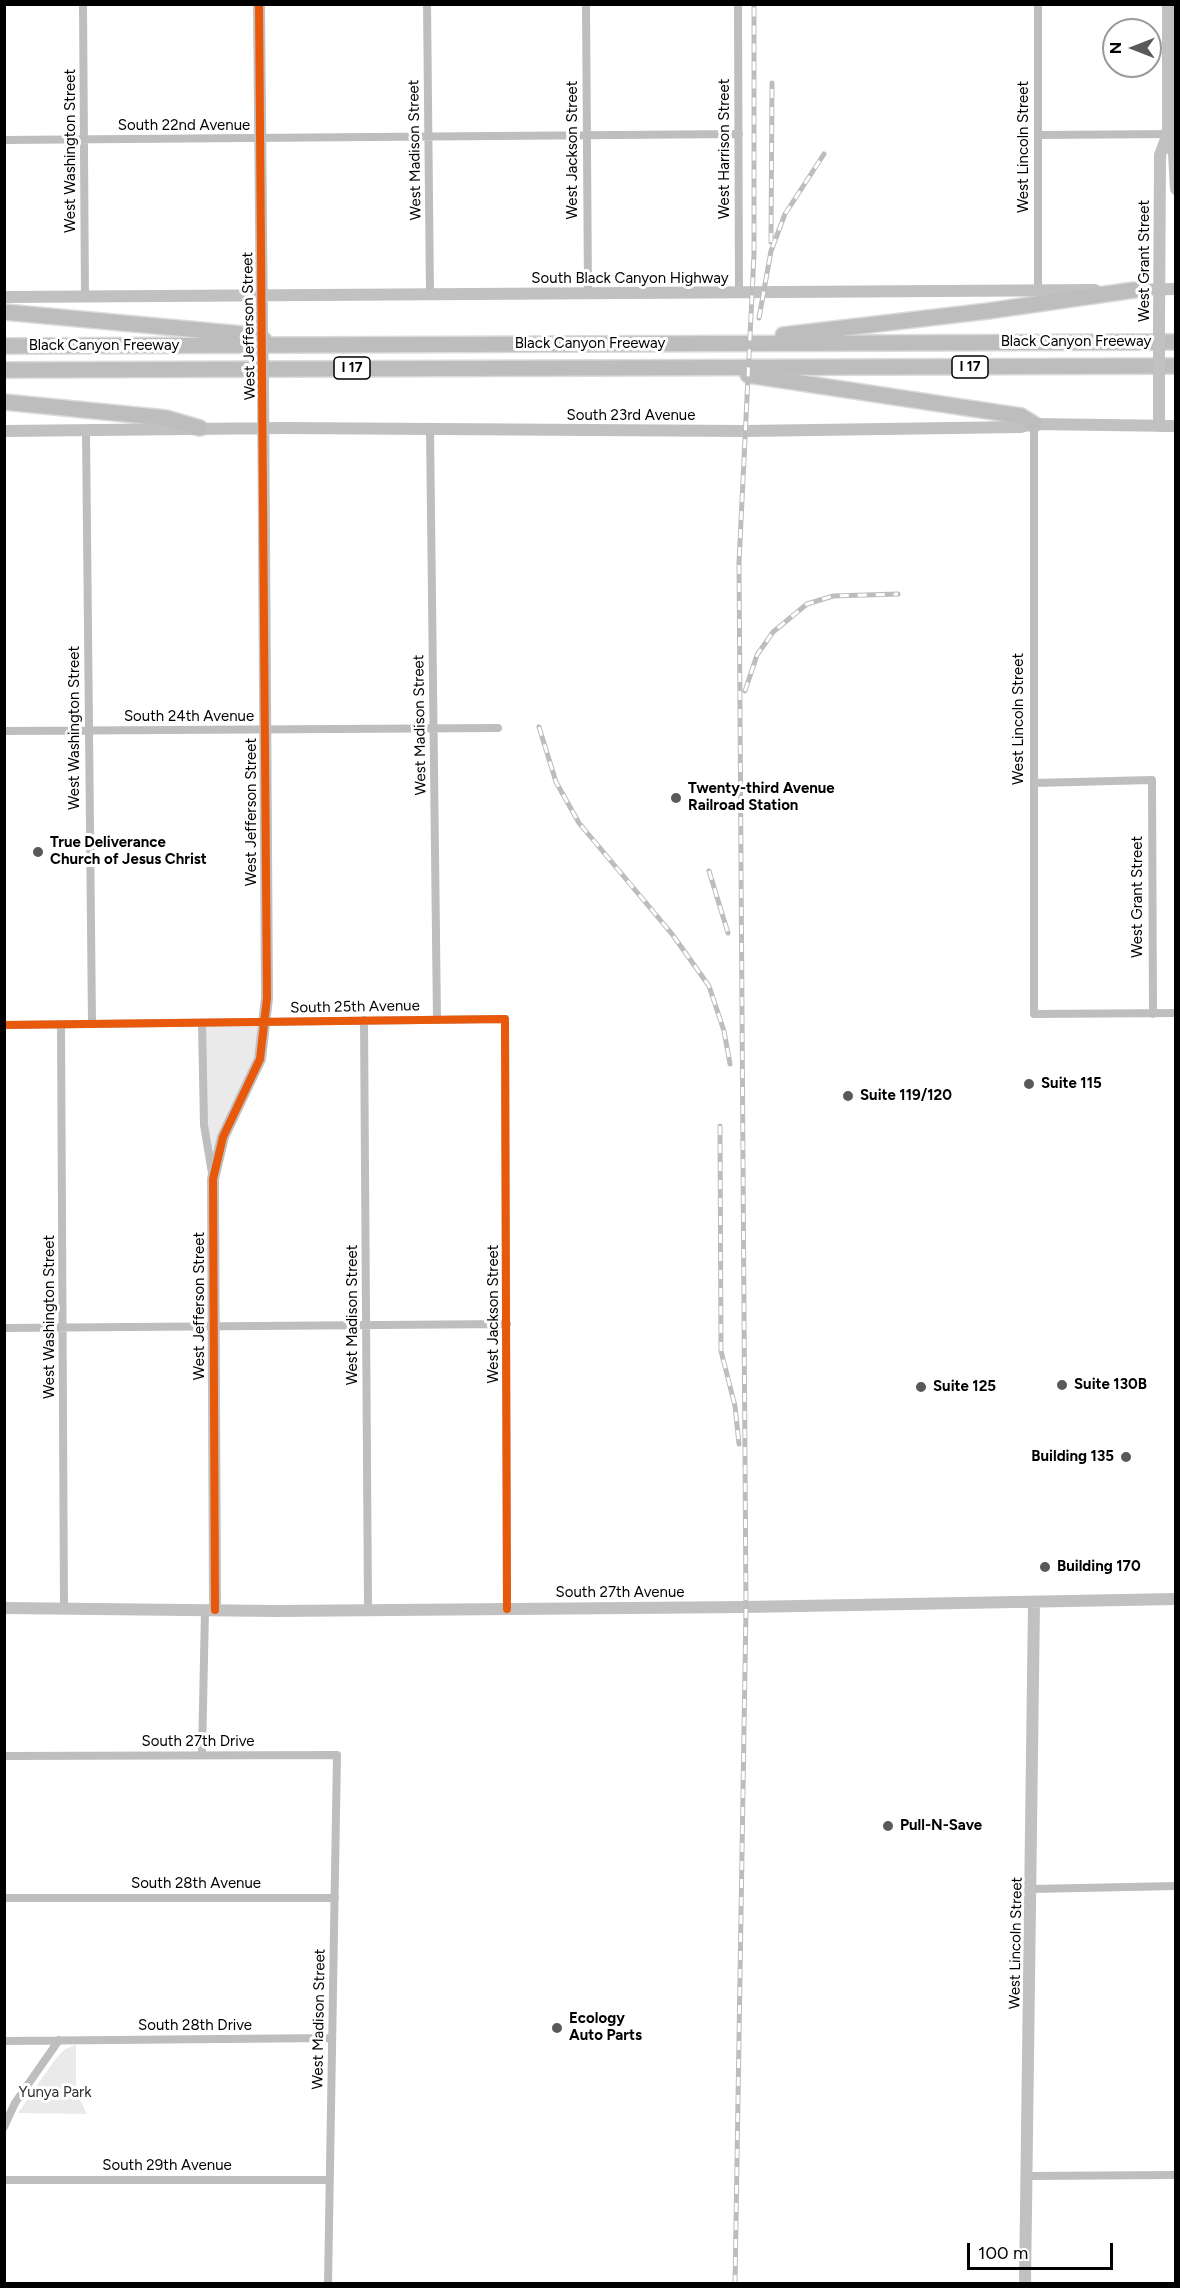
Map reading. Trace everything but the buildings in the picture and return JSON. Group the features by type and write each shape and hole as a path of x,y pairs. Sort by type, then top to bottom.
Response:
{"highway":[{"path":"708,344 988,311 1134,290"},
{"path":"4,312 242,334 284,345"},
{"name":"Black Canyon Freeway","path":"4,346 1176,342"},
{"name":"Black Canyon Freeway","path":"4,370 1176,366"},
{"path":"688,367 1021,416 1034,424"},
{"path":"4,402 166,418 200,428"}],"main road":[{"name":"West Jefferson Street","path":"210,1610 214,1327 213,1179 223,1137 260,1059 265,1022 259,4"},
{"name":"West Grant Street","path":"1168,4 1176,189"},
{"name":"West Grant Street","path":"1159,426 1160,155 1172,134"},
{"name":"South Black Canyon Highway","path":"4,297 739,294 1176,288"},
{"name":"South 23rd Avenue","path":"4,431 86,432 263,428 746,431 1021,427 1034,424 1176,426"},
{"name":"South 27th Avenue","path":"4,1608 507,1609 1176,1599"},
{"name":"West Lincoln Street","path":"1025,2283 1034,1602"}],"street":[{"name":"West Washington Street","path":"83,4 85,297"},
{"name":"West Madison Street","path":"427,4 430,294"},
{"name":"West Jackson Street","path":"586,4 588,294"},
{"name":"West Harrison Street","path":"738,4 739,294"},
{"name":"West Lincoln Street","path":"1038,4 1038,290"},
{"name":"South 22nd Avenue","path":"4,140 739,134"},
{"path":"1039,135 1172,134"},
{"name":"West Lincoln Street","path":"1034,424 1034,1014 1153,1014"},
{"name":"West Madison Street","path":"430,430 437,1020"},
{"name":"West Washington Street","path":"86,432 92,1024"},
{"name":"South 24th Avenue","path":"4,731 498,728"},
{"name":"West Grant Street","path":"1034,783 1152,780 1153,1014"},
{"path":"1153,1014 1176,1013"},
{"name":"West Jackson Street","path":"505,1018 507,1609"},
{"name":"South 25th Avenue","path":"4,1025 505,1018"},
{"name":"West Madison Street","path":"364,1020 368,1609"},
{"name":"West Jefferson Street","path":"202,1023 205,1138 213,1179"},
{"name":"West Washington Street","path":"61,1025 64,1609"},
{"path":"4,1328 507,1324"},
{"name":"West Jefferson Street","path":"202,1755 210,1610"},
{"name":"West Madison Street","path":"328,2283 337,1755"},
{"name":"South 27th Drive","path":"4,1756 337,1755"},
{"path":"1032,1889 1176,1886"},
{"name":"South 28th Avenue","path":"4,1898 334,1898"},
{"name":"South 28th Drive","path":"4,2041 332,2038"},
{"path":"4,2127 15,2103 59,2040"},
{"path":"1027,2176 1176,2175"},
{"name":"South 29th Avenue","path":"4,2180 329,2180"}],"green space":[{"path":"265,1022 247,1090 213,1179 208,1146 202,1023"},
{"name":"Yunya Park","path":"76,2045 76,2091 87,2114 18,2113 56,2058 65,2049"}],"railway":[{"path":"735,2284 746,1607 739,562 754,254 754,4"},
{"path":"771,242 772,83"},
{"path":"759,318 771,251 785,214 824,154"},
{"path":"745,691 757,655 773,632 807,604 833,596 898,594"},
{"path":"539,727 556,782 579,823 672,934 709,986 724,1031 730,1064"},
{"path":"709,871 728,933"},
{"path":"720,1126 721,1351 735,1406 739,1444"}],"cycle path":[{"path":"215,1610 213,1179 223,1137 260,1059 267,998 259,4"},
{"path":"4,1025 505,1019 507,1609"}],"place":[{"name":"Twenty-third Avenue Railroad Station","path":"676,798"},
{"name":"True Deliverance Church of Jesus Christ","path":"38,852"},
{"name":"Suite 115","path":"1029,1084"},
{"name":"Suite 119/120","path":"848,1096"},
{"name":"Suite 130B","path":"1062,1385"},
{"name":"Suite 125","path":"921,1387"},
{"name":"Building 135","path":"1126,1457"},
{"name":"Building 170","path":"1045,1567"},
{"name":"Pull-N-Save","path":"888,1826"},
{"name":"Ecology Auto Parts","path":"557,2028"}]}
